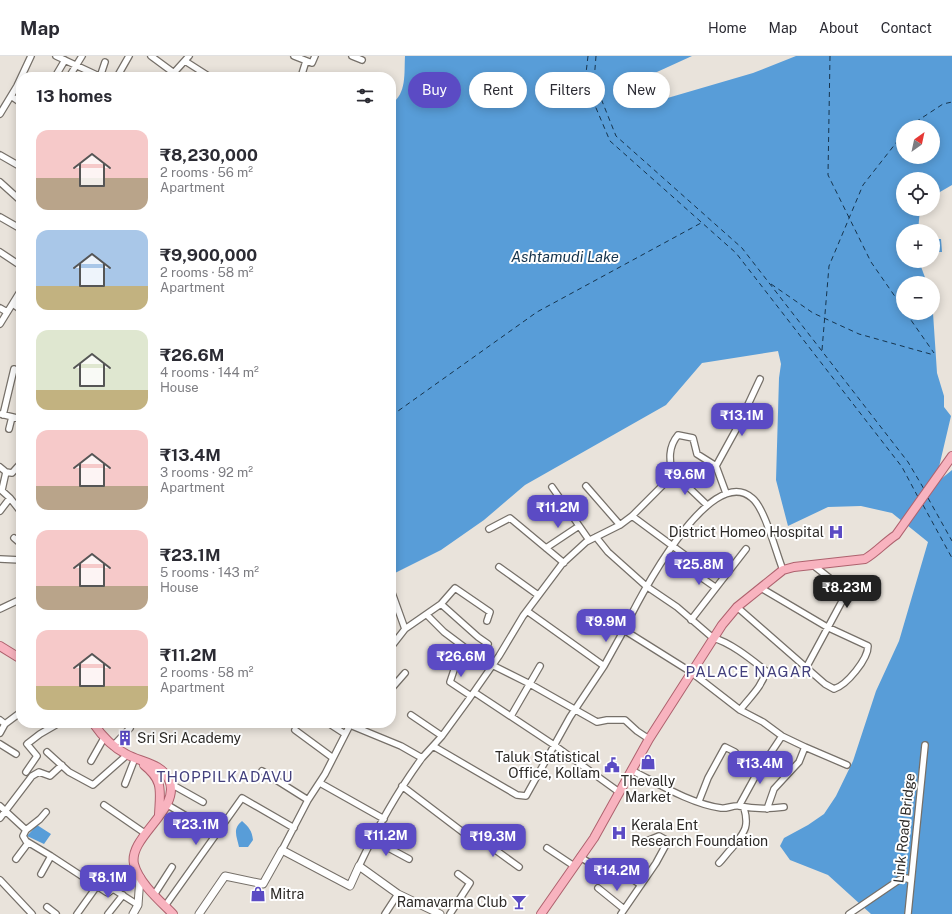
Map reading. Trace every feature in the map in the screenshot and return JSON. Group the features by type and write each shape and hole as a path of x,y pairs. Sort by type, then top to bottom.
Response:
{"main road":[{"path":"542,914 608,814 649,739 691,672 713,638 737,607 783,570 865,559 874,554 886,541 896,535 951,457"},
{"path":"0,646 16,656"},
{"path":"97,728 104,738 113,746 127,755 161,770 167,775 171,784 166,804 146,834 134,856 134,864 140,877 173,914"},
{"path":"136,758 152,771 160,785 159,815"}],"street":[{"path":"23,72 31,56"},
{"path":"56,56 90,72"},
{"path":"73,72 82,56"},
{"path":"120,72 130,56"},
{"path":"151,56 158,58 170,72"},
{"path":"175,72 189,56"},
{"path":"294,56 312,63 315,56"},
{"path":"352,56 362,60"},
{"path":"58,72 65,60"},
{"path":"185,61 202,72"},
{"path":"303,72 306,61"},
{"path":"102,72 105,62"},
{"path":"0,114 16,86"},
{"path":"11,96 16,100"},
{"path":"0,155 16,164"},
{"path":"0,182 16,197"},
{"path":"0,217 16,226"},
{"path":"0,252 16,263"},
{"path":"0,324 16,298"},
{"path":"12,304 16,307"},
{"path":"0,308 7,312"},
{"path":"14,369 2,415 16,418"},
{"path":"716,466 738,426 760,379"},
{"path":"9,429 12,417"},
{"path":"707,505 683,482 673,475 670,460 671,443 678,434 693,438 697,454 716,466 726,493"},
{"path":"0,467 6,472 12,473 16,469"},
{"path":"6,472 1,490 16,506"},
{"path":"282,850 350,886 372,839 402,786 422,758 442,736 473,694 538,594 564,563 589,540 620,525 632,516 673,475"},
{"path":"586,486 620,525"},
{"path":"552,487 589,540"},
{"path":"433,746 517,795 524,797 575,710 604,666 646,586 672,547 707,505 726,493 737,491 752,497 760,507 783,570"},
{"path":"0,511 10,498"},
{"path":"632,516 697,564 692,571 715,587"},
{"path":"489,529 510,518 564,563"},
{"path":"546,548 580,526"},
{"path":"596,537 608,552 646,586 676,606 690,620 713,638 719,639 745,655 766,671 763,680 755,693 740,710"},
{"path":"690,620 746,550"},
{"path":"0,559 16,560"},
{"path":"806,668 847,592 813,565"},
{"path":"499,568 538,594"},
{"path":"396,640 404,629 427,615 441,604 455,588 490,612 487,621"},
{"path":"737,607 806,668 834,689 838,688 855,672 867,654 868,646 828,627 761,588"},
{"path":"0,610 16,602"},
{"path":"441,604 488,644"},
{"path":"396,605 404,629"},
{"path":"527,611 604,666"},
{"path":"427,615 444,632 480,659 530,684 597,722 607,720 625,720 637,732 649,739"},
{"path":"624,630 691,672 740,710 763,722 782,736 848,766"},
{"path":"451,661 454,670 450,682 511,716 619,792"},
{"path":"511,716 540,666"},
{"path":"396,683 405,673"},
{"path":"0,733 3,722 16,715"},
{"path":"412,715 442,736"},
{"path":"26,772 37,756 27,744 51,728"},
{"path":"113,746 130,728"},
{"path":"336,728 345,734"},
{"path":"199,914 225,876 263,884 308,800 320,783 347,728"},
{"path":"368,728 422,758"},
{"path":"295,730 333,758"},
{"path":"719,863 742,835 746,825 741,807 756,775 782,736"},
{"path":"91,761 104,738"},
{"path":"0,744 16,754"},
{"name":"Link Road Bridge","path":"908,914 925,745"},
{"path":"699,801 708,778 725,747 735,752"},
{"path":"767,809 774,789 799,762 806,747"},
{"path":"47,752 69,772 93,784 96,784 127,755"},
{"path":"125,784 136,758"},
{"path":"0,818 32,776 39,772 50,776 62,765"},
{"path":"631,770 699,801 722,808 741,807 767,809 784,807"},
{"path":"262,771 308,800"},
{"path":"320,783 384,819"},
{"path":"171,784 203,802"},
{"path":"402,786 480,846 490,846 519,868"},
{"path":"165,906 242,798 294,828"},
{"path":"166,804 193,820"},
{"path":"104,805 146,834"},
{"path":"0,806 26,830"},
{"path":"46,812 26,830 23,836 28,843 51,856 106,892 108,893 113,889 138,906"},
{"path":"598,888 622,912 656,863 668,841 659,836 644,842"},
{"path":"372,839 409,859"},
{"path":"16,859 28,843"},
{"path":"547,848 574,866"},
{"path":"41,874 51,856"},
{"path":"580,857 606,873 611,865 641,885"},
{"path":"359,866 398,894 440,914"},
{"path":"154,894 172,867"},
{"path":"450,914 470,883 458,874"},
{"path":"133,914 138,906 140,877"},
{"path":"849,914 899,880 907,878 911,881"},
{"path":"0,880 32,914"},
{"path":"77,914 97,886"},
{"path":"385,914 398,894"},
{"path":"108,914 123,895"},
{"path":"46,907 56,914"}],"water":[{"name":"Ashtamudi Lake","path":"405,56 692,56 657,72 613,72 613,108 670,108 670,97 753,73 796,56 952,56 952,185 940,192 940,172 896,172 896,216 919,216 919,224 896,224 896,268 922,268 924,276 896,276 896,320 933,320 937,373 944,396 944,407 951,416 935,484 952,470 952,914 871,914 828,875 790,860 780,846 784,838 808,825 824,814 836,796 853,761 876,691 899,641 928,542 892,513 861,506 828,507 788,526 776,480 779,378 781,364 778,351 702,363 666,405 525,485 484,520 441,550 396,572 396,100 400,95 404,83"},
{"path":"940,239 941,239 942,252 940,252"},
{"path":"242,821 250,829 253,837 253,840 248,847 239,847 236,836 237,827"},
{"path":"37,825 51,834 44,844 27,836"}],"ferry route":[{"path":"588,56 585,82 610,141 736,253 902,467 918,497"},
{"path":"596,56 594,81 616,136 742,248 908,462 924,489"},
{"path":"830,56 828,175 871,262 896,298"},
{"path":"919,120 943,104 952,102"},
{"path":"822,350 829,266 863,185 896,143"},
{"path":"396,412 537,312 701,223"},
{"path":"771,284 813,313 859,334 934,355"},
{"path":"911,320 934,353"},
{"path":"928,498 952,541"},
{"path":"923,505 952,558"}],"place":[{"name":"District Homeo Hospital","path":"836,532"},
{"name":"Sri Sri Academy","path":"125,738"},
{"name":"Thevally Market","path":"648,762"},
{"name":"Taluk Statistical Office, Kollam","path":"612,765"},
{"name":"Kerala Ent Research Foundation","path":"619,833"},
{"name":"Mitra","path":"258,894"},
{"name":"Ramavarma Club","path":"519,902"}],"district":[{"name":"PALACE NAGAR","path":"749,672"},
{"name":"THOPPILKADAVU","path":"225,777"}]}
